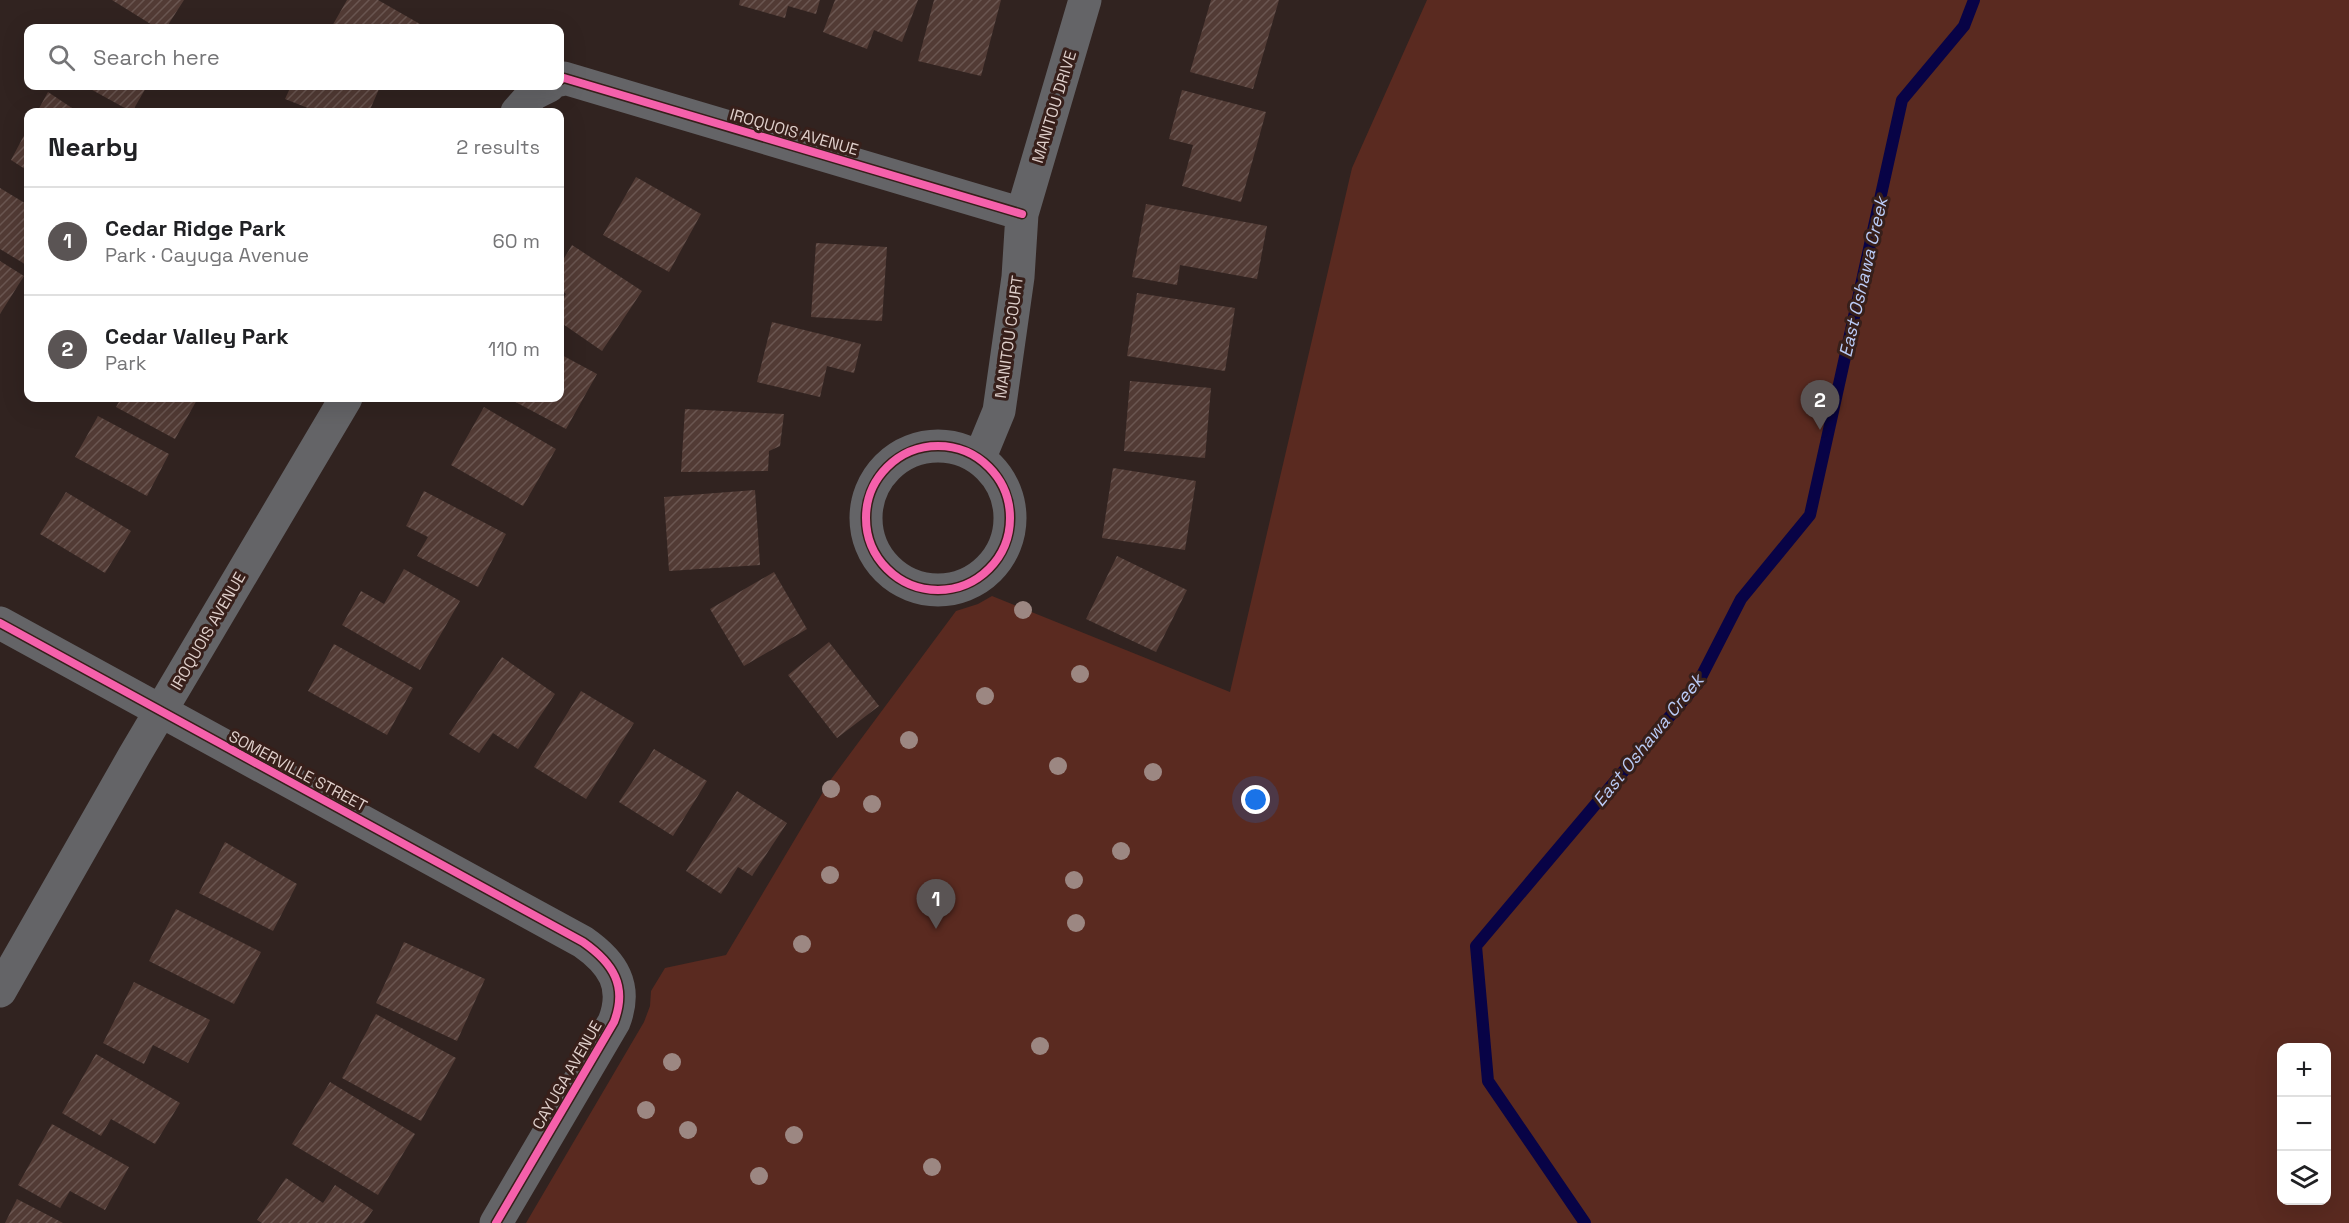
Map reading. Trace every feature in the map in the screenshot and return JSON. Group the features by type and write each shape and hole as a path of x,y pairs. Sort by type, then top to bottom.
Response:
{"street":[{"name":"MANITOU DRIVE","path":"1022,214 1085,0"},
{"name":"IROQUOIS AVENUE","path":"564,78 1022,214"},
{"path":"521,108 533,94 541,90"},
{"name":"MANITOU COURT","path":"980,457 999,411 1018,277 1022,214"},
{"name":"IROQUOIS AVENUE","path":"0,991 160,712 344,402"},
{"path":"925,447 950,447 980,457 995,474 1007,496 1010,530 1001,554 986,573 966,586 941,591 910,585 889,571 874,551 867,533 867,507 875,484 882,473 902,456 925,447"},
{"name":"SOMERVILLE STREET","path":"0,623 583,942"},
{"name":"CAYUGA AVENUE","path":"496,1223 611,1029 617,1014 620,1000 618,984 611,969 599,954 583,942"}],"shaded area":[{"path":"1427,0 2349,0 2349,1223 526,1223 644,1022 650,1006 651,991 665,968 726,955 829,782 956,611 978,604 992,596 1230,692 1352,168"}],"building":[{"path":"112,0 184,0 169,24 151,24"},
{"path":"347,0 378,0 420,24 333,24"},
{"path":"740,0 820,0 816,14 788,6 785,18 739,5"},
{"path":"835,0 918,0 902,42 874,30 867,49 823,32"},
{"path":"934,0 1001,0 981,76 918,61"},
{"path":"1211,0 1279,0 1253,89 1190,72"},
{"path":"92,90 145,90 134,108 125,108"},
{"path":"289,90 379,90 371,108 308,108 285,99"},
{"path":"1182,90 1266,112 1241,202 1182,186 1193,145 1169,139"},
{"path":"48,92 72,108 39,108"},
{"path":"24,136 24,168 11,160"},
{"path":"636,177 701,214 669,272 603,235"},
{"path":"0,188 24,203 24,264 0,249"},
{"path":"1146,204 1267,226 1257,279 1180,265 1177,285 1132,277"},
{"path":"816,243 887,247 882,321 811,317"},
{"path":"572,245 642,291 602,351 564,325 566,294 564,292 564,258"},
{"path":"0,261 24,276 0,314"},
{"path":"1137,293 1235,308 1225,371 1127,356"},
{"path":"772,322 861,344 854,373 827,366 820,397 757,382"},
{"path":"564,356 597,374 566,429 515,402 564,402"},
{"path":"1130,381 1211,388 1205,458 1124,451"},
{"path":"119,402 196,402 175,439 116,407"},
{"path":"484,407 556,449 523,506 451,465"},
{"path":"685,409 784,414 780,446 769,451 768,471 681,472"},
{"path":"98,416 169,454 147,496 75,457"},
{"path":"1113,468 1196,481 1185,550 1102,538"},
{"path":"755,490 760,565 669,571 664,497"},
{"path":"424,491 506,534 478,587 417,556 428,537 406,526"},
{"path":"66,492 131,531 105,573 40,534"},
{"path":"1117,556 1187,590 1156,652 1086,619"},
{"path":"404,569 460,601 420,670 342,625 361,591 384,604"},
{"path":"774,572 807,629 744,666 710,609"},
{"path":"829,642 879,706 837,738 788,675"},
{"path":"334,644 413,688 387,735 308,691"},
{"path":"502,657 555,694 518,749 493,733 479,753 449,734"},
{"path":"581,691 634,723 586,799 534,767"},
{"path":"654,749 707,781 673,836 619,802"},
{"path":"737,791 787,823 752,876 738,867 721,894 686,871"},
{"path":"225,842 297,884 273,931 199,893"},
{"path":"176,909 261,952 234,1004 149,961"},
{"path":"404,942 485,979 457,1041 376,1003"},
{"path":"134,982 210,1020 188,1063 153,1045 144,1064 103,1043"},
{"path":"376,1014 456,1058 421,1121 342,1078"},
{"path":"96,1054 180,1103 155,1144 111,1119 101,1136 62,1113"},
{"path":"330,1082 415,1134 378,1195 292,1144"},
{"path":"52,1124 129,1167 105,1210 70,1191 60,1208 18,1185"},
{"path":"286,1178 323,1203 335,1185 373,1210 364,1223 262,1223 257,1220"},
{"path":"17,1199 63,1223 5,1223"}],"waterway":[{"name":"East Oshawa Creek","path":"1585,1223 1488,1081 1476,946 1698,683 1741,599 1810,515 1902,100 1964,26 1974,0"}],"cycle path":[{"path":"564,78 1022,214"},
{"path":"938,446 965,452 978,458 989,467 998,478 1004,491 1010,518 1004,545 998,558 989,569 978,578 965,584 938,590 911,584 898,578 887,569 878,558 872,545 866,518 872,491 878,478 887,467 898,458 911,452 938,446"},
{"path":"0,623 583,942 610,967 615,976 619,997 614,1022 496,1223"}],"place":[{"name":"Cedar Valley Park","path":"1820,430"},
{"name":"Cedar Ridge Park","path":"936,929"}]}
